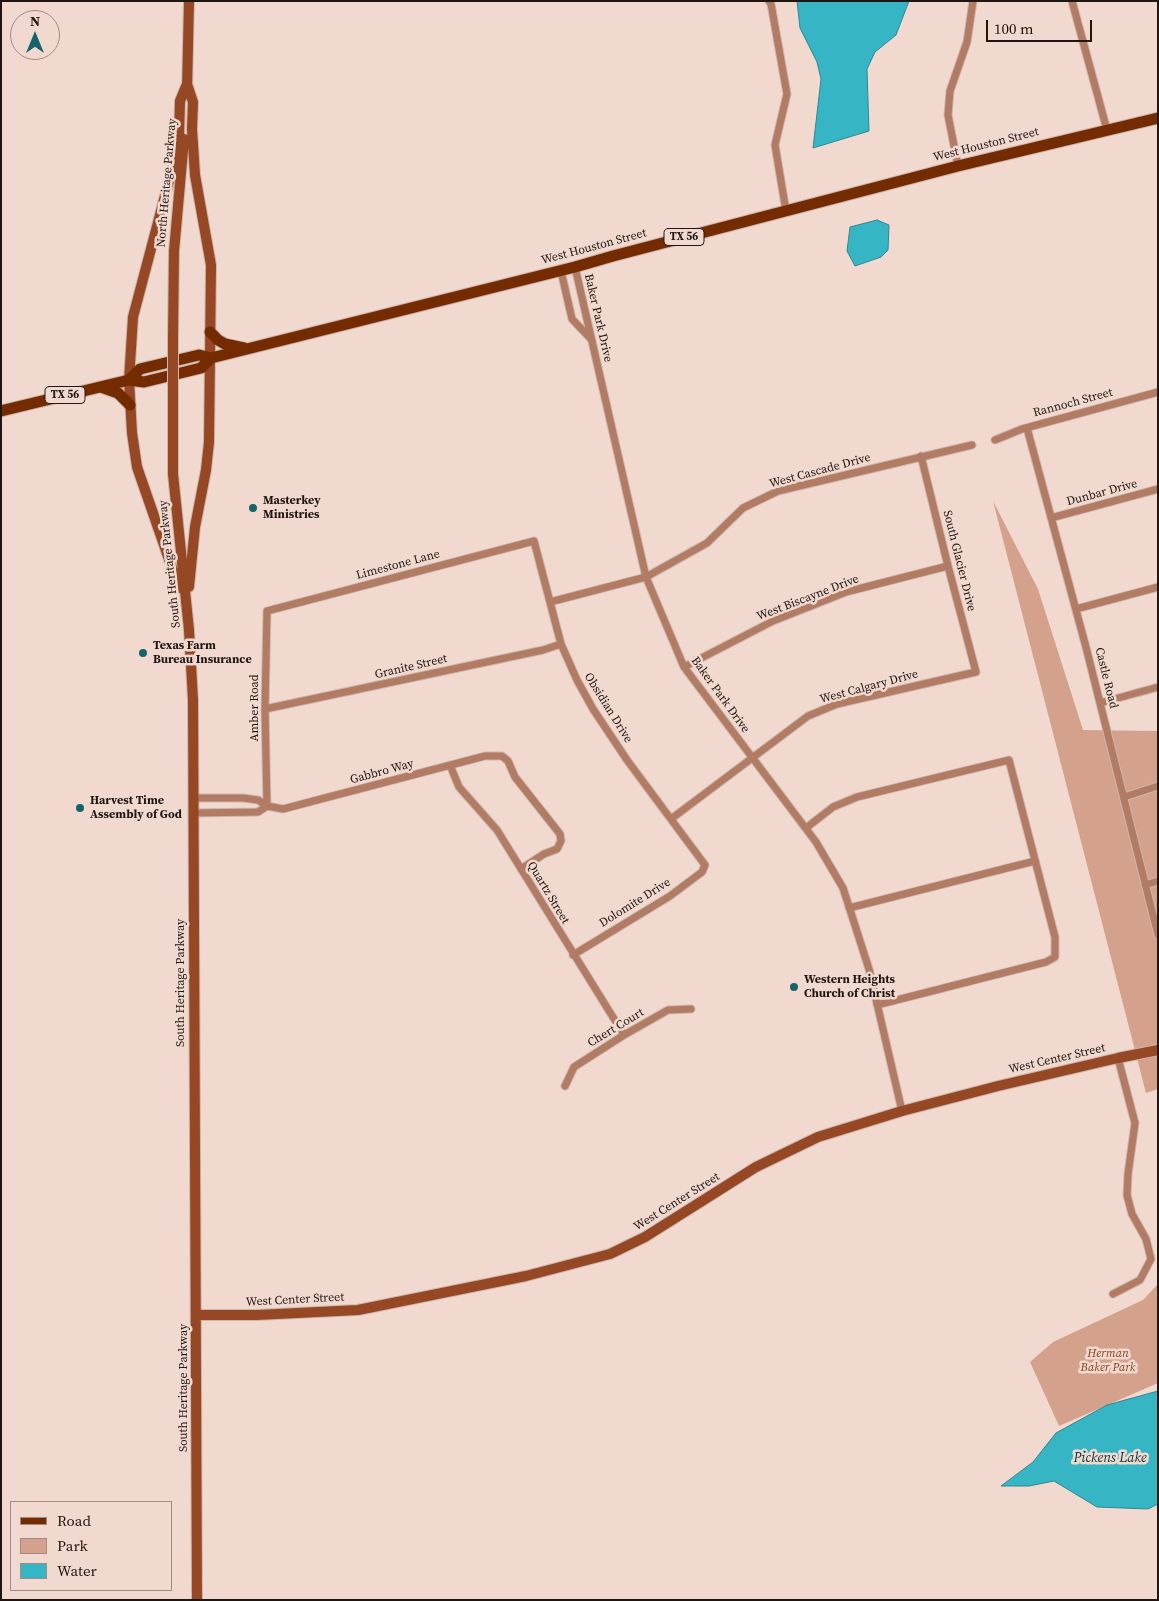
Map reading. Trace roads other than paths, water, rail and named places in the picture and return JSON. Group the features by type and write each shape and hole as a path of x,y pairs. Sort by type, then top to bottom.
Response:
{"main road":[{"name":"North Heritage Parkway","path":"173,366 174,251 185,129 189,1"},
{"path":"187,84 193,102 192,129 195,175 211,264 210,442 192,555 189,582 189,630"},
{"path":"187,84 180,101 179,137 175,158 140,286 134,318 129,380 132,433 137,467 176,578 189,630"},
{"name":"West Houston Street","path":"1,411 129,380 144,382 200,368 211,358 560,271 958,166 1158,118"},
{"path":"210,332 225,344 249,349"},
{"name":"South Heritage Parkway","path":"173,366 173,474 189,630 193,700 197,1600"},
{"path":"101,387 118,393 130,405"},
{"name":"West Center Street","path":"196,1315 257,1316 358,1310 526,1276 610,1254 645,1237 756,1167 818,1137 902,1111 998,1086 1158,1050"}],"street":[{"path":"769,1 787,94 774,145 786,211"},
{"path":"958,166 948,115 950,91 967,42 973,1"},
{"path":"1072,1 1107,130"},
{"name":"Baker Park Drive","path":"575,267 646,577 684,667 751,758 806,828 843,888 869,969 902,1111"},
{"path":"560,271 572,319 592,340"},
{"name":"Rannoch Street","path":"995,440 1026,428 1158,392"},
{"name":"Castle Road","path":"1026,428 1076,609 1158,935"},
{"name":"West Cascade Drive","path":"550,602 646,577 707,543 743,508 778,491 972,445"},
{"name":"South Glacier Drive","path":"921,456 976,672"},
{"name":"Dunbar Drive","path":"1051,518 1158,489"},
{"name":"Obsidian Drive","path":"534,541 561,644 577,680 593,709 627,760 705,865"},
{"name":"Limestone Lane","path":"267,611 534,541"},
{"name":"West Biscayne Drive","path":"684,667 773,621 846,592 948,566"},
{"path":"1076,609 1158,587"},
{"name":"Amber Road","path":"267,611 265,709 267,806"},
{"name":"Granite Street","path":"265,709 543,650 561,644"},
{"name":"West Calgary Drive","path":"671,819 808,716 837,704 976,672"},
{"path":"1100,703 1158,687"},
{"name":"Gabbro Way","path":"193,798 243,798 258,800 267,806 283,809 485,756 502,756 508,761 515,777 560,834 561,841 557,849 544,854 521,870"},
{"path":"806,828 833,807 850,800 1009,760 1055,937 1055,957 1046,962 878,1005"},
{"name":"Quartz Street","path":"450,765 459,787 497,830 624,1035"},
{"path":"1124,797 1158,786"},
{"name":"Gabbro Way","path":"193,813 258,812 267,806"},
{"path":"849,908 1035,861"},
{"name":"Dolomite Drive","path":"573,955 670,896 702,872 705,865"},
{"path":"1145,885 1158,881"},
{"name":"Chert Court","path":"565,1086 574,1067 624,1035 668,1010 692,1010"},
{"path":"1113,1294 1140,1280 1151,1260 1146,1240 1132,1214 1127,1195 1135,1123 1118,1058"}],"water":[{"path":"797,1 909,1 896,35 875,52 867,69 869,131 813,148 821,79 817,62 800,28"},
{"path":"877,220 889,225 888,250 881,257 855,266 847,251 850,227"},
{"name":"Pickens Lake","path":"1158,1391 1158,1504 1148,1509 1097,1507 1054,1481 1029,1486 1001,1486 1033,1462 1056,1433 1107,1405"}],"place":[{"name":"Masterkey Ministries","path":"253,508"},
{"name":"Texas Farm Bureau Insurance","path":"143,653"},
{"name":"Harvest Time Assembly of God","path":"80,808"},
{"name":"Western Heights Church of Christ","path":"794,987"}],"park label":[{"name":"Herman Baker Park","path":"1108,1361"}]}
